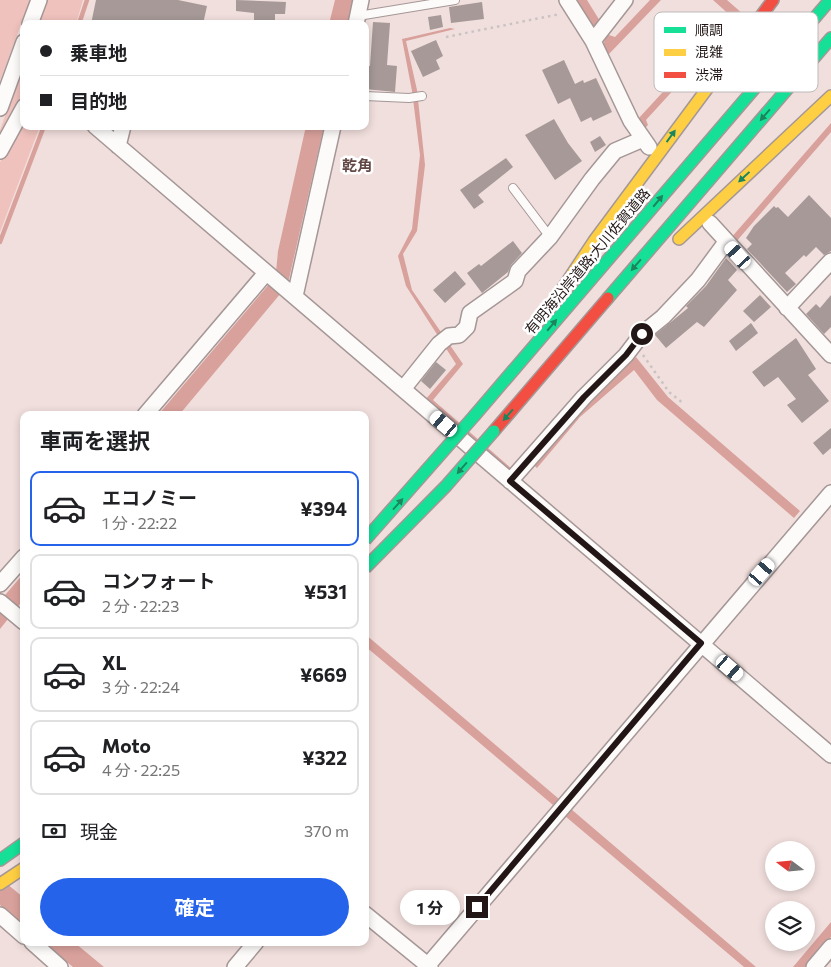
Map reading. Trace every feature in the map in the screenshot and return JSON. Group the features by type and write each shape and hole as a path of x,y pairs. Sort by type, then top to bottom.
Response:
{"highway":[{"path":"764,12 773,0"},
{"name":"有明海沿岸道路;大川佐賀道路","path":"818,14 830,0"},
{"path":"818,53 831,38"},
{"path":"495,392 594,241 705,92"},
{"name":"有明海沿岸道路;大川佐賀道路","path":"369,535 476,415 751,92"},
{"path":"369,564 446,486 785,92"},
{"path":"670,249 831,96"},
{"path":"520,400 626,288 648,268"},
{"path":"0,860 20,845"},
{"path":"0,884 20,871"}],"street":[{"path":"32,20 39,0"},
{"path":"357,20 361,0"},
{"path":"594,41 625,0"},
{"path":"403,389 444,340 460,335 467,327 470,313 515,281 518,271 550,237 615,151 647,144 631,121 594,41 570,6"},
{"path":"0,108 20,53"},
{"path":"0,151 20,114"},
{"path":"100,130 831,755"},
{"path":"118,146 121,130"},
{"path":"291,293 332,130"},
{"path":"710,223 831,355"},
{"path":"510,481 642,334 663,317 698,280 726,242"},
{"path":"786,308 831,261"},
{"path":"148,411 267,274"},
{"path":"369,917 429,966 701,643 831,493"},
{"path":"0,584 20,562"},
{"path":"0,602 18,618"},
{"path":"0,915 20,932"},
{"path":"36,946 60,967"},
{"path":"235,967 253,946"},
{"path":"814,967 831,947"}],"lane":[{"path":"357,20 455,0"},
{"path":"369,96 410,98 422,96"},
{"path":"513,188 550,237"}],"path":[{"path":"446,37 570,6"},
{"path":"635,344 669,392 684,404"}],"shaded area":[{"path":"0,0 30,0 23,20 20,20 20,27 0,81"},
{"path":"46,0 83,0 77,20 39,20"},
{"path":"335,0 353,0 349,20 330,20"},
{"path":"575,0 587,0 600,21 597,26 591,26"},
{"path":"650,0 661,0 609,54 603,49 605,37 609,35 615,37"},
{"path":"713,0 727,0 741,12 726,12"},
{"path":"450,28 455,29 406,41 417,90 425,165 417,231 403,254 412,290 463,364 433,400 512,469 509,472 425,400 456,364 406,286 398,256 412,229 420,155 412,91 402,39"},
{"path":"20,74 20,105 0,140 0,130"},
{"path":"663,92 672,92 646,120 648,125 643,130 638,119"},
{"path":"831,123 831,132 735,243 730,239"},
{"path":"20,124 20,130 38,130 0,232 0,162"},
{"path":"305,130 323,130 289,279 281,293 182,411 161,411 270,283 276,272 278,251"},
{"path":"636,357 668,397 800,511 794,518 657,400 634,370 580,417 537,468 532,463 576,414"},
{"path":"20,578 20,604 0,629 0,601"},
{"path":"369,637 559,799 553,805 369,649"},
{"path":"571,809 756,967 744,967 565,816"},
{"path":"0,878 20,895 20,922 0,905"},
{"path":"831,922 831,937 805,967 793,967 807,951 815,951 815,941"},
{"path":"48,946 79,946 104,967 73,967"}],"building":[{"path":"96,0 178,0 207,6 204,20 92,20"},
{"path":"236,0 286,2 285,14 275,14 275,20 254,20 254,13 236,11"},
{"path":"482,2 484,19 451,23 449,7"},
{"path":"441,15 443,27 430,30 428,17"},
{"path":"373,22 390,23 387,65 397,66 395,92 369,89"},
{"path":"436,40 443,56 436,60 440,69 423,77 411,51"},
{"path":"564,60 575,84 583,80 584,83 596,78 612,112 593,121 591,117 581,122 570,98 558,104 542,70"},
{"path":"554,119 568,143 582,161 555,180 525,135"},
{"path":"600,136 606,145 595,152 590,142"},
{"path":"506,158 513,167 478,195 484,202 474,209 460,190"},
{"path":"809,195 831,218 831,251 824,255 816,247 806,257 804,255 785,273 796,284 787,292 747,249 752,244 746,238 754,226 774,206 778,207 788,217"},
{"path":"513,241 522,253 511,265 508,272 482,293 467,273 479,264 481,266"},
{"path":"726,258 737,270 728,280 737,290 704,327 697,322 666,348 655,335 688,308 686,306 706,286"},
{"path":"455,271 466,284 445,303 433,290"},
{"path":"760,295 771,307 754,322 743,311"},
{"path":"831,295 831,327 824,334 806,314 816,304 820,308"},
{"path":"751,323 758,333 736,351 729,341"},
{"path":"796,338 816,369 808,375 829,401 802,423 787,405 796,399 778,377 764,387 752,372"},
{"path":"436,362 446,370 430,389 421,381"},
{"path":"831,428 831,448 823,455 813,443"}],"waterway":[{"path":"80,20 87,0"},
{"path":"0,242 42,130"}],"traffic: fast":[{"path":"818,14 830,0"},
{"path":"818,53 831,38"},
{"path":"475,415 751,92"},
{"path":"608,298 785,92"},
{"path":"369,535 475,415"},
{"path":"369,564 446,486 494,431"},
{"path":"0,860 20,846"}],"traffic: slow":[{"path":"557,297 594,241 705,92"},
{"path":"679,239 831,96"},
{"path":"0,884 20,871"}],"traffic: jam":[{"path":"764,12 773,0"},
{"path":"494,431 608,298"}],"district":[{"name":"乾角","path":"357,165"}],"route":[{"path":"477,907 701,643 510,481 584,397 626,355 642,334"}]}
